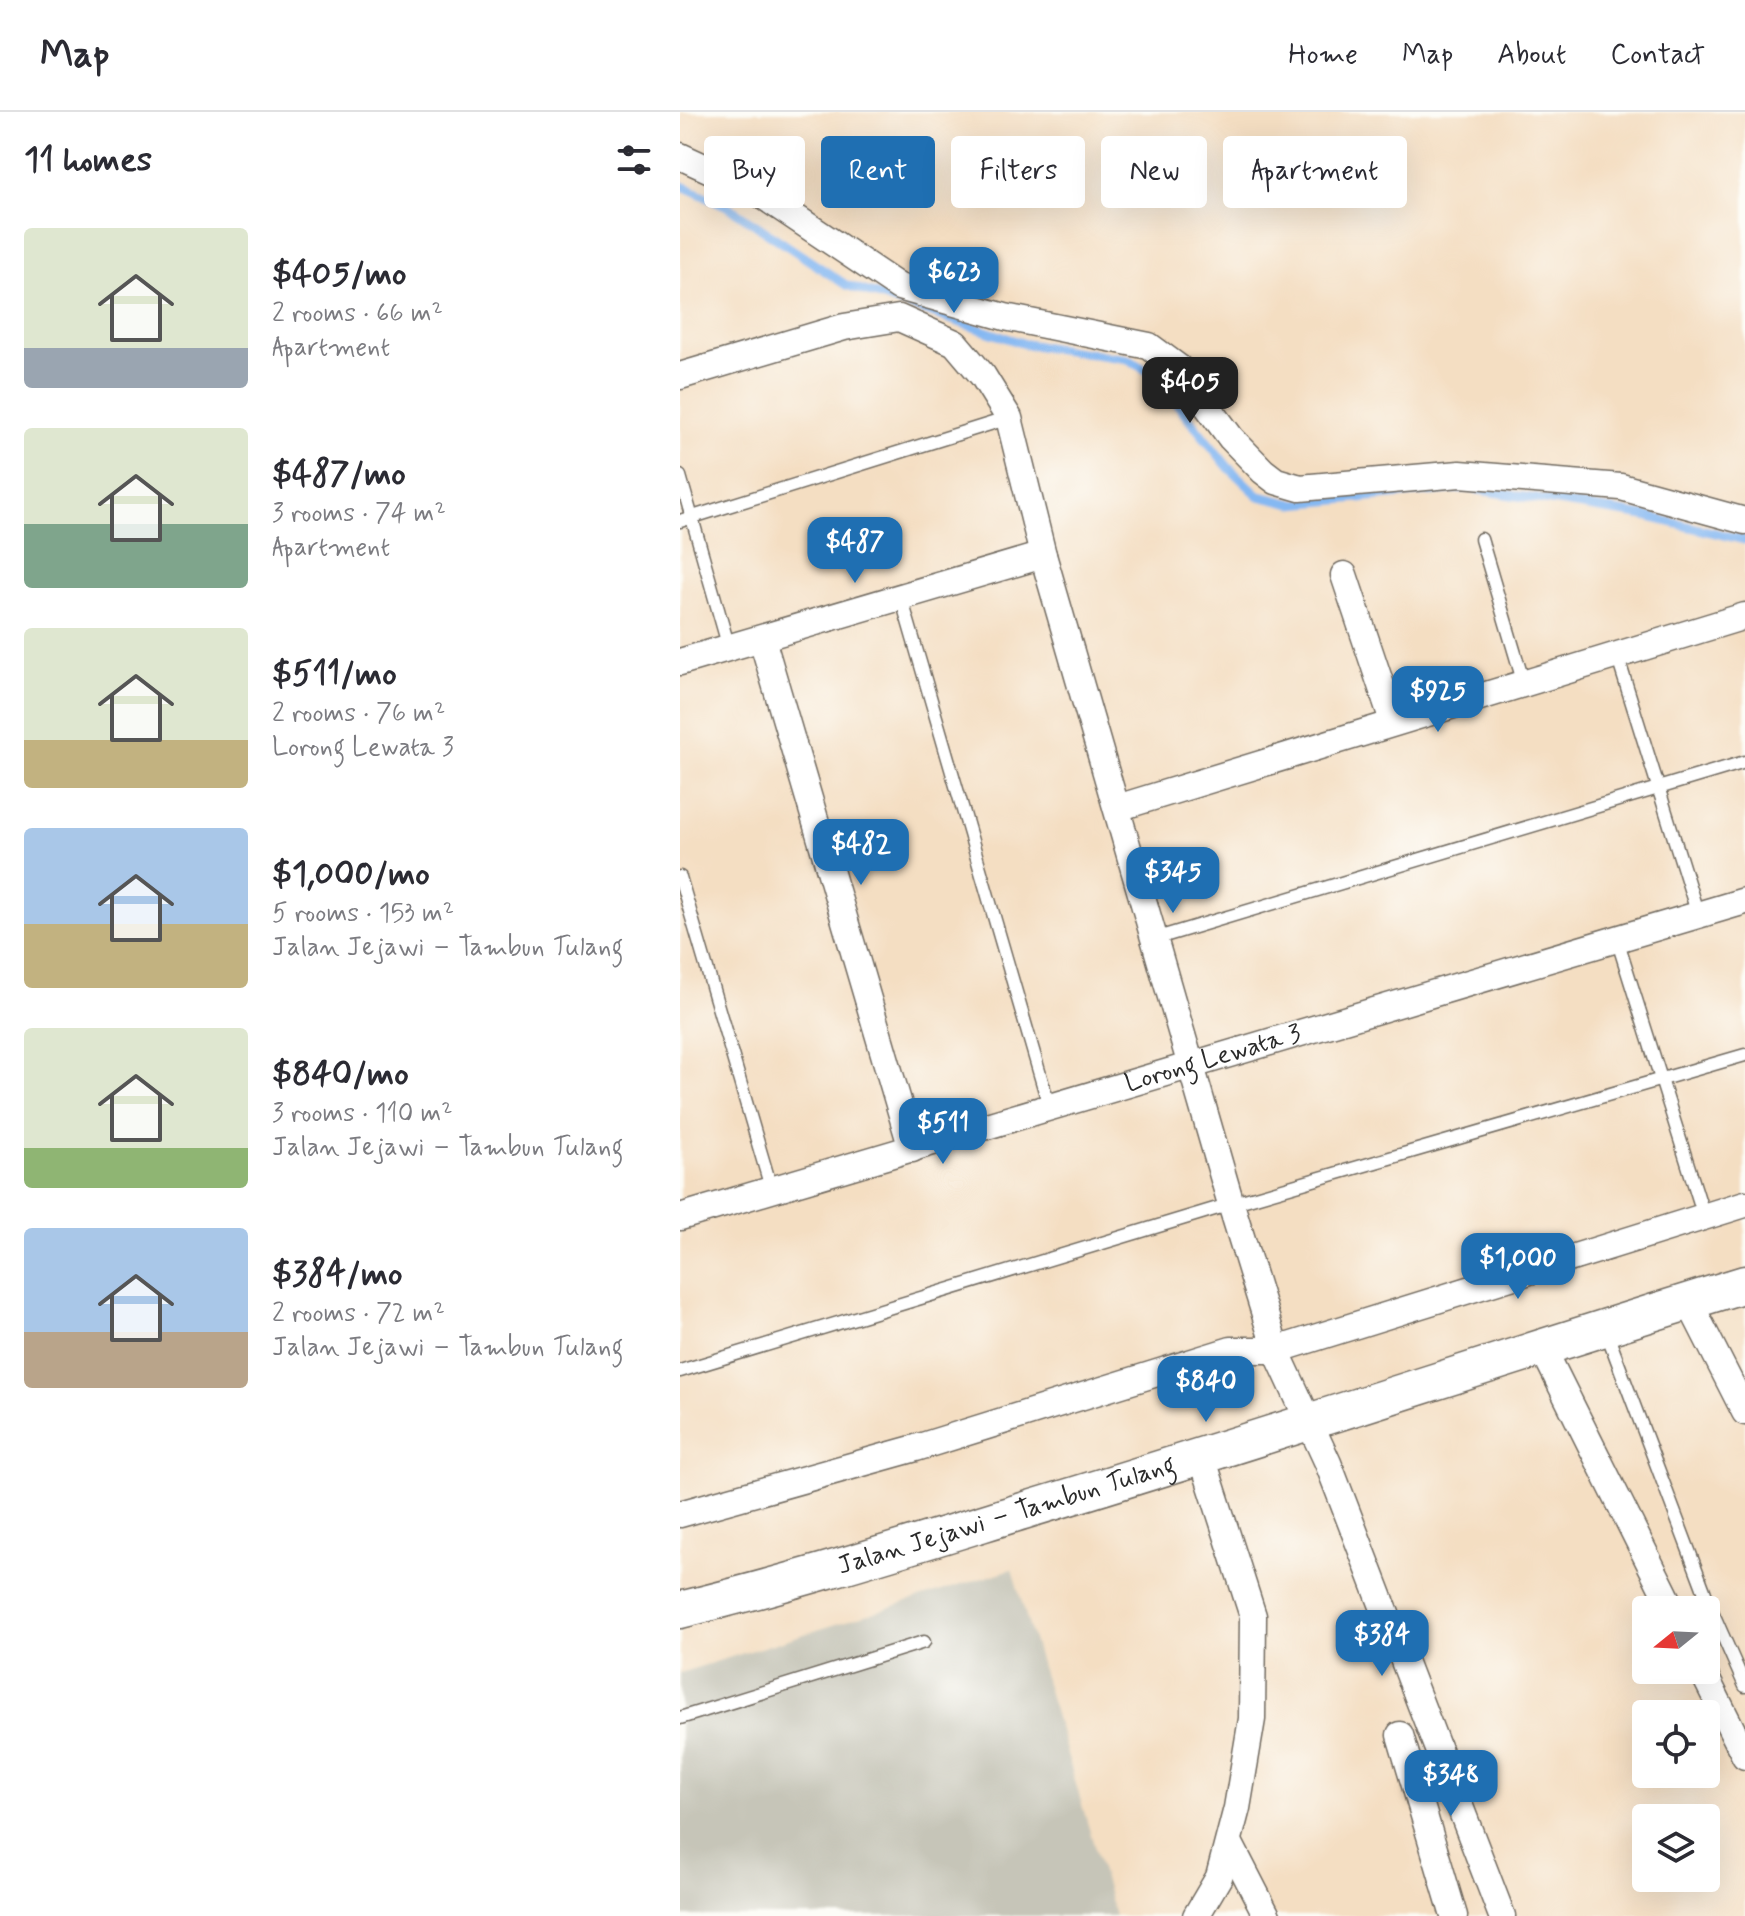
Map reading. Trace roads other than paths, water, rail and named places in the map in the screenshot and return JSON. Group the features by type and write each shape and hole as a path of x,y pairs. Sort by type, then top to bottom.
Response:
{"street":[{"path":"680,156 756,191 899,287 1005,317 1149,346 1179,368 1231,438 1276,481 1300,488 1460,474 1621,487 1745,521"},
{"path":"680,376 844,327 899,318 955,343 983,376 1009,418 1043,555 1276,1350 1311,1421 1502,1916"},
{"path":"680,662 1043,555"},
{"path":"1344,575 1393,721"},
{"path":"1117,808 1393,721 1745,616"},
{"path":"762,639 912,1149"},
{"name":"Lorong Lewata 3","path":"680,1217 1745,901"},
{"path":"680,1514 916,1448 1231,1350 1276,1350 1745,1204"},
{"name":"Jalan Jejawi – Tambun Tulang","path":"680,1610 863,1560 1202,1457 1541,1345 1745,1284"},
{"path":"1689,1302 1745,1412"},
{"path":"1541,1345 1666,1596"},
{"path":"1196,1916 1219,1877 1230,1844 1252,1719 1253,1616 1202,1457"},
{"path":"1709,1684 1745,1756"},
{"path":"1400,1735 1454,1916"},
{"path":"1230,1844 1267,1916"}],"lane":[{"path":"686,520 1009,418"},
{"path":"680,476 686,520 729,648"},
{"path":"1481,539 1524,684"},
{"path":"901,597 1050,1109"},
{"path":"1617,655 1698,915"},
{"path":"1154,939 1745,762"},
{"path":"680,877 772,1191"},
{"path":"1617,939 1704,1216"},
{"path":"680,1371 1231,1204 1745,1055"},
{"path":"1605,1328 1711,1609 1745,1686"},
{"path":"680,1718 924,1642"}],"waterway":[{"path":"680,185 729,207 846,285 1025,344 1128,359 1154,375 1228,467 1259,496 1293,504 1467,488 1645,516 1745,540"}]}
